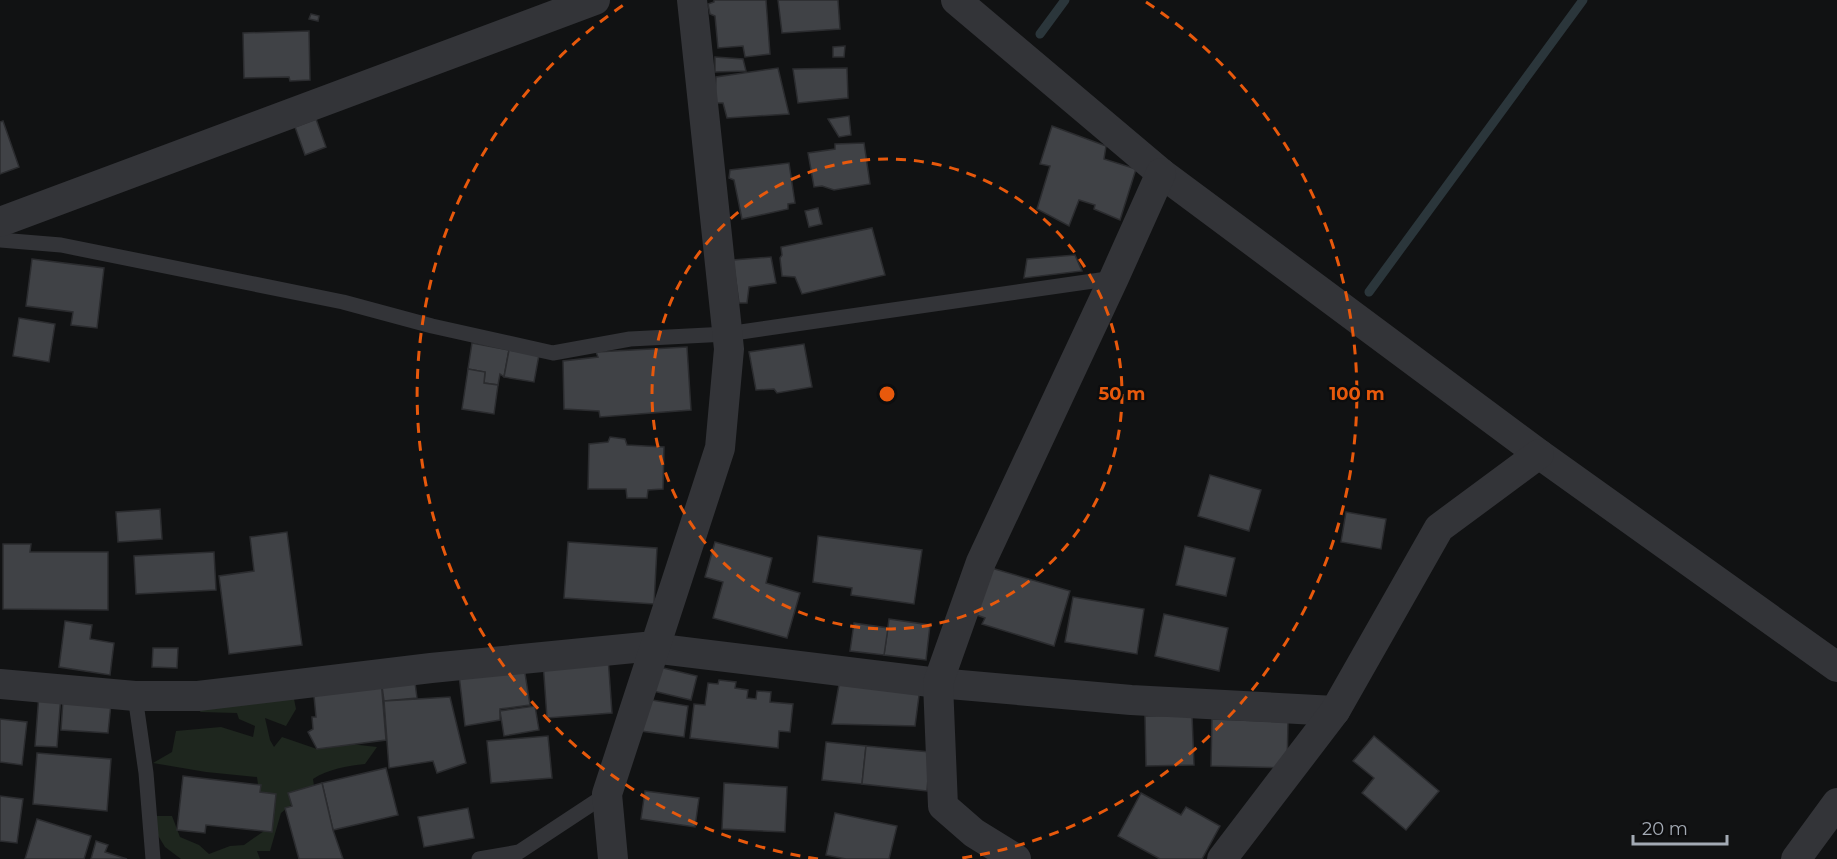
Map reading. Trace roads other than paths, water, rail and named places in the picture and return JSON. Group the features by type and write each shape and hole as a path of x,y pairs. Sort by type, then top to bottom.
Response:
{"street":[{"path":"0,222 595,0"},
{"path":"613,859 607,794 720,448 729,349 692,0"},
{"path":"956,0 1161,173 1539,454 1837,667"},
{"path":"1016,859 974,833 943,806 938,683 981,562 1161,173"},
{"path":"1222,859 1335,711 1439,528 1539,454"},
{"path":"0,684 135,696 198,696 431,668 644,647 938,683 1131,700 1335,711"},
{"path":"1796,859 1837,803"}],"lane":[{"path":"0,240 60,245 343,302 432,326 553,353 630,339 727,334 1114,278"},
{"path":"135,696 146,773 153,859"},
{"path":"479,859 519,852 607,794"}],"waterway":[{"path":"1040,34 1065,0"},
{"path":"1369,292 1583,0"}]}
